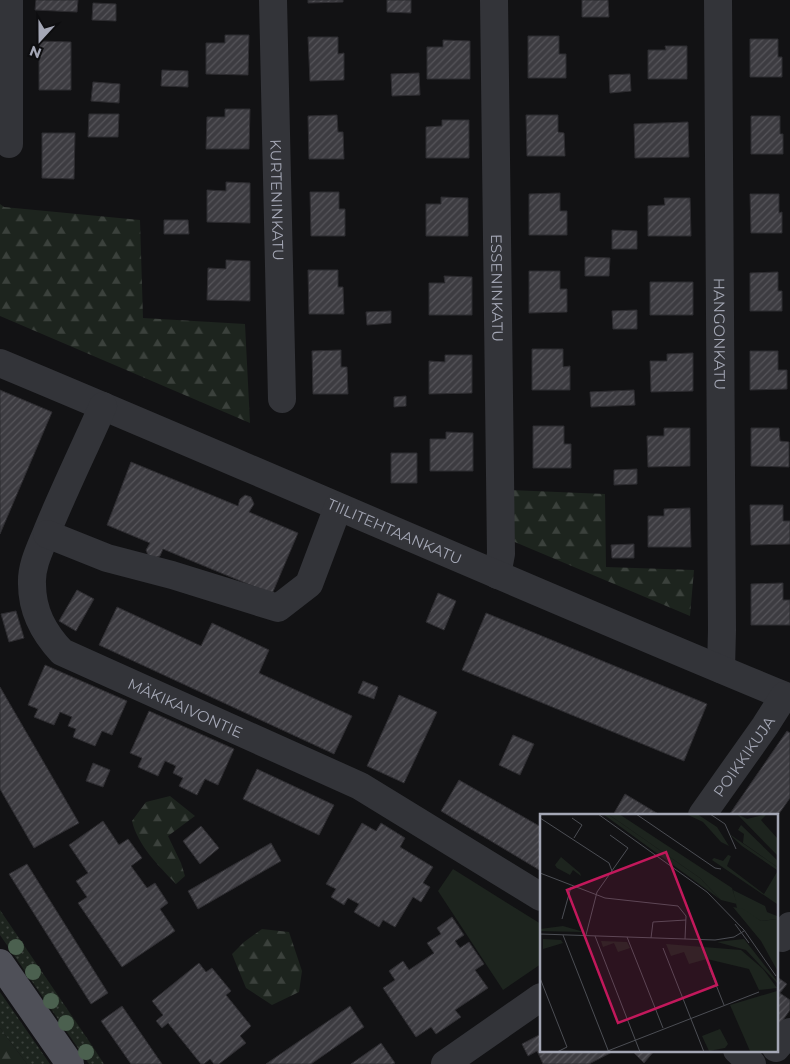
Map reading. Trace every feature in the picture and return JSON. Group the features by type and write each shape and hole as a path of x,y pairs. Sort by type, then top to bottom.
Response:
{"main road":[{"path":"0,963 70,1064"}],"street":[{"path":"9,0 9,144"},
{"name":"KURTENINKATU","path":"273,0 282,399"},
{"name":"ESSENINKATU","path":"494,0 500,554 497,575"},
{"name":"HANGONKATU","path":"718,0 721,669"},
{"name":"TIILITEHTAANKATU","path":"0,363 280,480 338,507 787,697"},
{"name":"MÄKIKAIVONTIE","path":"103,406 62,495 34,565 32,584 37,618 51,640 62,652 360,786 540,896"},
{"path":"47,534 107,558 172,575 278,608 309,584 338,507"},
{"name":"POIKKIKUJA","path":"703,814 764,726 787,697"},
{"path":"445,1064 540,999"},
{"path":"778,1046 790,1032"},
{"path":"738,1052 752,1064"},
{"path":"762,1064 772,1052"}],"green space":[{"path":"0,204 4,207 140,220 143,318 245,324 250,423 0,316"},
{"path":"510,490 605,494 606,567 694,570 690,616 510,540"},
{"path":"170,796 195,816 168,836 185,876 176,884 144,847 132,821 146,802"},
{"path":"453,869 540,923 540,965 503,990 438,891"},
{"path":"0,910 104,1064 89,1064 0,935"},
{"path":"262,929 289,932 302,971 299,992 272,1005 246,988 232,954 244,942"},
{"path":"0,992 50,1064 27,1064 0,1028"},
{"path":"0,1028 27,1064 0,1064"}],"building":[{"path":"36,0 78,0 77,12 35,10"},
{"path":"308,0 343,0 343,2 308,3"},
{"path":"387,0 411,0 411,13 387,12"},
{"path":"582,0 608,0 609,17 582,17"},
{"path":"93,3 116,4 116,21 92,20"},
{"path":"225,35 249,35 248,75 206,74 206,43 225,43"},
{"path":"528,36 559,36 559,54 566,54 566,78 528,78"},
{"path":"308,37 338,37 338,54 344,53 344,80 310,81"},
{"path":"750,39 778,39 778,57 782,57 782,77 750,77"},
{"path":"443,40 470,41 470,79 427,79 427,47 443,47"},
{"path":"39,41 71,42 71,90 39,90"},
{"path":"665,46 687,46 687,79 648,79 648,50 666,50"},
{"path":"162,70 188,71 188,87 161,86"},
{"path":"419,73 420,95 392,96 391,74"},
{"path":"630,74 631,91 610,93 609,75"},
{"path":"93,82 120,84 119,103 91,101"},
{"path":"225,109 250,109 249,149 206,149 207,117 225,117"},
{"path":"89,114 119,114 118,137 88,137"},
{"path":"337,115 338,132 343,132 344,159 309,159 308,116"},
{"path":"526,115 558,115 558,132 564,133 565,156 527,156"},
{"path":"751,116 780,116 780,134 783,134 783,154 751,154"},
{"path":"442,120 469,120 469,158 426,158 426,127 442,126"},
{"path":"688,122 689,157 635,158 634,124"},
{"path":"42,133 75,133 74,179 42,178"},
{"path":"226,182 250,183 250,223 207,222 207,190 226,191"},
{"path":"310,192 339,192 339,209 345,209 345,236 311,236"},
{"path":"560,193 560,211 567,211 567,235 529,235 529,194"},
{"path":"750,194 779,194 779,213 782,212 782,233 751,233"},
{"path":"441,197 468,198 468,236 426,236 426,204 441,204"},
{"path":"664,198 690,198 691,236 648,236 648,206 665,205"},
{"path":"164,220 188,220 189,234 164,234"},
{"path":"612,230 637,231 637,249 612,249"},
{"path":"585,257 610,258 609,276 585,276"},
{"path":"226,260 250,261 250,301 207,300 208,268 226,269"},
{"path":"308,270 338,270 338,287 343,287 344,314 309,314"},
{"path":"529,271 560,271 560,289 567,289 567,312 529,313"},
{"path":"778,272 778,291 782,291 782,311 750,311 750,273"},
{"path":"444,276 472,277 472,315 429,315 429,283 445,283"},
{"path":"650,282 693,282 693,315 650,315"},
{"path":"637,310 637,329 613,329 612,311"},
{"path":"391,311 391,323 367,325 366,312"},
{"path":"532,349 563,349 563,367 570,366 570,390 532,390"},
{"path":"341,350 341,367 347,367 348,394 313,394 312,351"},
{"path":"750,351 778,351 778,370 787,370 787,389 750,390"},
{"path":"693,353 693,391 651,392 650,361 667,361 667,354"},
{"path":"445,355 472,355 472,393 429,394 429,361 445,362"},
{"path":"0,390 52,412 0,534"},
{"path":"634,390 635,405 591,407 590,392"},
{"path":"406,396 406,406 394,407 394,397"},
{"path":"533,426 564,426 564,444 571,444 571,468 533,468"},
{"path":"664,428 690,428 690,466 648,467 647,436 664,436"},
{"path":"751,428 779,428 780,441 789,442 789,467 751,466"},
{"path":"446,432 473,433 473,471 430,471 430,439 446,439"},
{"path":"391,453 417,453 417,483 391,483"},
{"path":"131,462 238,506 240,499 245,495 251,497 254,504 249,512 298,533 272,594 163,549 160,556 154,558 148,555 146,550 150,543 107,525"},
{"path":"637,469 637,484 614,485 614,470"},
{"path":"750,505 783,505 783,521 790,521 790,544 751,545"},
{"path":"690,508 691,547 648,547 648,516 664,516 664,509"},
{"path":"634,544 634,558 612,558 611,545"},
{"path":"783,583 783,600 790,600 790,625 751,625 751,584"},
{"path":"77,590 94,599 76,631 59,621"},
{"path":"438,593 456,601 444,630 426,622"},
{"path":"117,607 201,646 212,623 269,650 259,673 352,716 334,754 99,645"},
{"path":"16,611 24,638 9,642 1,614"},
{"path":"486,613 707,704 684,761 462,670"},
{"path":"45,665 127,701 112,735 102,731 95,746 73,737 76,729 68,726 72,717 60,712 54,725 34,717 38,709 28,705"},
{"path":"363,681 378,687 374,699 358,693"},
{"path":"0,687 79,823 34,848 0,789"},
{"path":"399,695 437,712 404,783 367,766"},
{"path":"149,711 234,749 218,785 205,779 197,795 179,786 183,778 173,773 176,766 165,761 158,776 138,767 142,758 130,753"},
{"path":"787,731 790,733 790,798 778,815 730,814"},
{"path":"513,735 534,744 520,775 499,765"},
{"path":"93,763 110,770 103,787 86,781"},
{"path":"257,769 334,805 319,835 243,799"},
{"path":"459,780 540,826 540,870 441,811"},
{"path":"625,794 658,814 614,814"},
{"path":"103,821 119,845 128,839 142,858 131,866 147,888 155,883 168,903 160,909 175,931 122,967 78,903 87,897 76,881 88,873 69,845"},
{"path":"362,823 376,831 381,823 405,838 400,847 433,867 423,883 430,887 421,902 413,897 395,927 383,920 379,927 354,912 359,904 348,898 344,905 331,897 336,889 326,884"},
{"path":"201,826 219,848 200,864 183,841"},
{"path":"271,843 281,861 198,909 188,891"},
{"path":"27,864 108,993 91,1004 9,874"},
{"path":"452,917 464,935 455,941 460,948 469,942 484,964 475,970 488,988 455,1010 461,1017 436,1034 431,1027 416,1037 383,988 395,980 389,971 403,961 409,970 434,953 427,943 441,934 437,928"},
{"path":"199,963 206,972 212,968 231,991 226,995 251,1026 240,1036 246,1043 219,1064 214,1064 210,1059 201,1064 168,1023 162,1028 156,1021 163,1015 152,1001"},
{"path":"778,977 787,984 780,993 790,1000 790,1010 779,1026"},
{"path":"122,1006 162,1064 131,1064 101,1021"},
{"path":"350,1006 364,1027 311,1064 266,1064"},
{"path":"540,1035 540,1052 612,1052 589,1064 543,1064 537,1051 528,1056 522,1044"},
{"path":"381,1043 395,1063 351,1064"},
{"path":"633,1052 653,1052 644,1063"}]}
